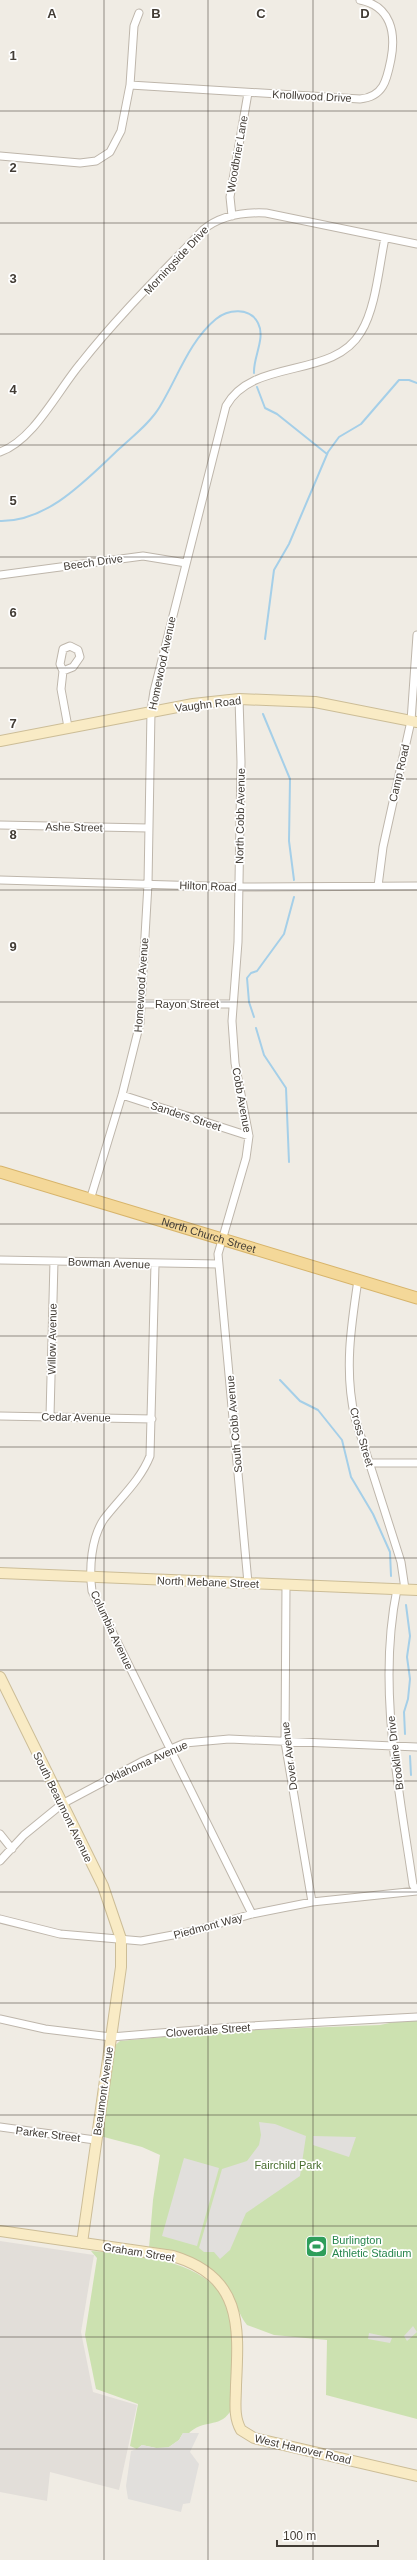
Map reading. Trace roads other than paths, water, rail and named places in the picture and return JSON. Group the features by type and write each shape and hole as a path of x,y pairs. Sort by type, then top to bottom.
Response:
{"main road":[{"name":"North Church Street","path":"0,1172 417,1298"}],"street":[{"name":"Knollwood Drive","path":"130,85 248,93 360,98 378,92 387,79 393,48 393,31 381,10 360,0"},
{"path":"0,156 80,164 103,157 119,139 130,85 134,26 139,13"},
{"name":"Woodbrier Lane","path":"232,216 230,197 248,93"},
{"name":"Morningside Drive","path":"0,452 13,446 29,432 81,362 203,230 218,220 232,216 266,213 417,244"},
{"name":"Homewood Avenue","path":"90,1200 136,1044 142,1004 148,884 151,712 186,563 225,411 230,398 246,384 333,357 355,340 365,324 370,309 385,238"},
{"name":"Beech Drive","path":"0,575 143,556 186,563"},
{"name":"Camp Road","path":"378,886 382,847 414,721 417,635"},
{"path":"63,671 61,689 68,727"},
{"name":"Vaughn Road","path":"0,741 151,712 239,699 315,702 414,721"},
{"name":"North Cobb Avenue","path":"233,1004 238,942 239,699"},
{"name":"Ashe Street","path":"0,825 148,828"},
{"name":"Hilton Road","path":"0,880 239,887 417,886"},
{"name":"Rayon Street","path":"142,1004 233,1004"},
{"name":"Cobb Avenue","path":"218,1264 221,1239 246,1158 249,1136 235,1063 233,1004"},
{"name":"Sanders Street","path":"122,1095 249,1136"},
{"name":"Bowman Avenue","path":"0,1260 218,1264"},
{"name":"Willow Avenue","path":"50,1416 54,1261"},
{"name":"Columbia Avenue","path":"155,1264 152,1445 146,1467 100,1525 95,1539 90,1577 92,1591 252,1914"},
{"name":"South Cobb Avenue","path":"218,1264 248,1583"},
{"name":"Cross Street","path":"358,1280 348,1374 352,1408 401,1562 401,1589"},
{"name":"Cedar Avenue","path":"0,1416 152,1419"},
{"path":"369,1463 417,1463"},
{"name":"North Mebane Street","path":"0,1573 417,1590"},
{"name":"Dover Avenue","path":"286,1585 286,1742 312,1902"},
{"name":"Brookline Drive","path":"401,1589 392,1621 390,1648 390,1720 392,1747 413,1885 417,1891"},
{"name":"South Beaumont Avenue","path":"0,1677 103,1886 121,1939"},
{"name":"Oklahoma Avenue","path":"0,1861 62,1804 80,1792 185,1743 216,1739 417,1747"},
{"path":"0,1834 12,1849"},
{"name":"Piedmont Way","path":"0,1919 60,1934 149,1940 252,1914 312,1902 417,1891"},
{"name":"Beaumont Avenue","path":"82,2243 95,2140 121,1967 121,1939"},
{"name":"Cloverdale Street","path":"0,2019 45,2029 111,2037 233,2027 417,2017"},
{"name":"Parker Street","path":"0,2128 95,2140"},
{"name":"Graham Street","path":"0,2231 173,2256 193,2264 213,2277 221,2287 232,2305 238,2332"},
{"name":"West Hanover Road","path":"238,2332 235,2412 238,2426 244,2433 254,2438 417,2476"}],"waterway":[{"path":"0,521 18,519 50,507 66,497 94,473 150,419 166,397 184,361 198,338 216,319 226,313 238,311 244,312 250,314 258,323 261,335 254,373"},
{"path":"265,639 274,570 289,544 328,452 339,437 361,424 399,380 409,380 417,383"},
{"path":"257,387 265,408 277,414 327,454"},
{"path":"263,714 290,779 289,841 294,880"},
{"path":"254,1017 249,1002 247,978 251,973 257,971 284,934 294,897"},
{"path":"256,1028 264,1055 286,1088 289,1162"},
{"path":"280,1380 300,1401 318,1410 342,1440 351,1477 373,1514 390,1552 391,1576"},
{"path":"405,1734 404,1712 408,1699 410,1679 407,1657 410,1636 406,1605"},
{"path":"410,1756 411,1775"}],"place":[{"name":"Burlington Athletic Stadium","path":"317,2246"}],"park label":[{"name":"Fairchild Park","path":"288,2165"}]}
